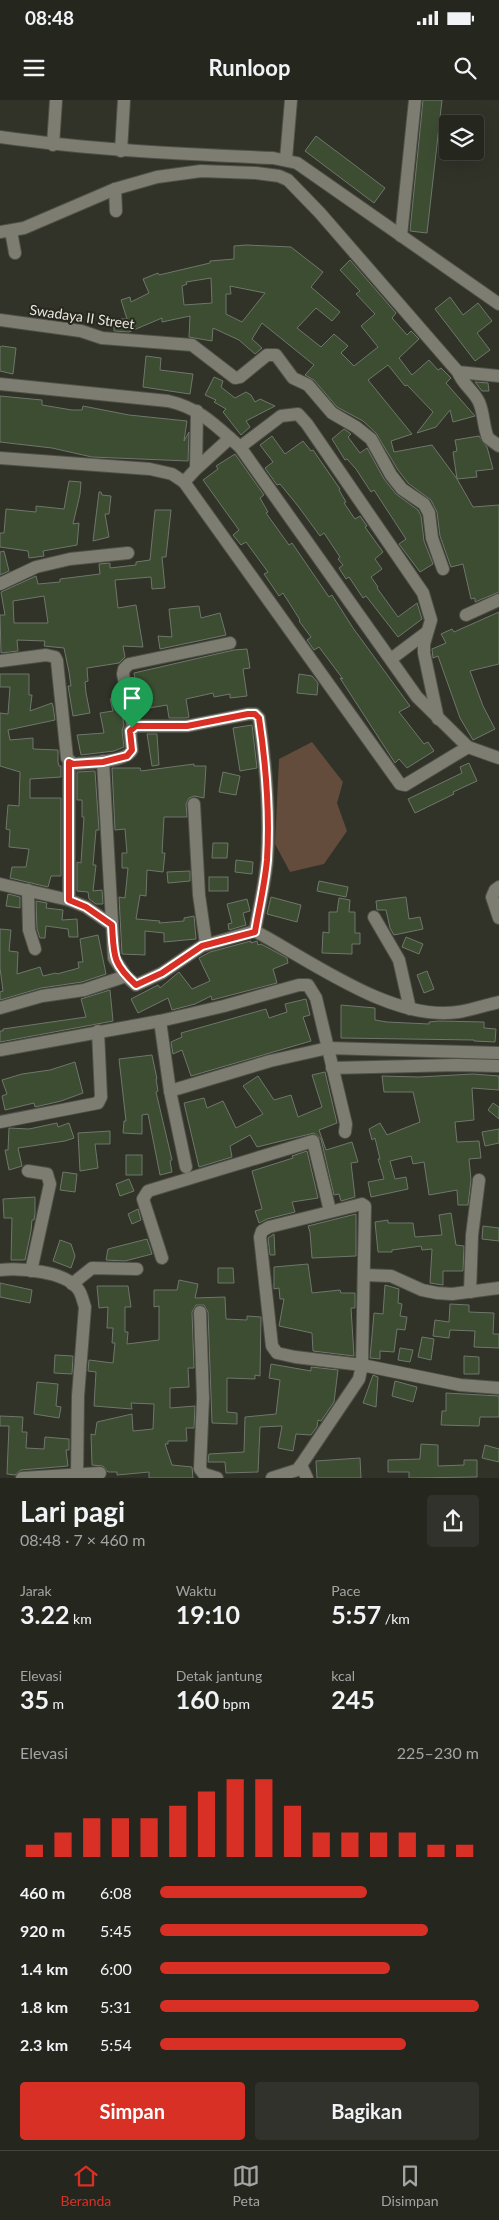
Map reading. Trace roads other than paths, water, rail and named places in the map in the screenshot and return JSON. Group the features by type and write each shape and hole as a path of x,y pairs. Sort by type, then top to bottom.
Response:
{"street":[{"path":"53,144 56,100"},
{"path":"121,151 124,100"},
{"path":"286,159 291,100"},
{"path":"401,236 415,100"},
{"path":"0,137 121,151 286,159 313,172 499,304"},
{"path":"15,253 5,232 24,228 114,189 157,176 202,171 256,173 279,176 288,180 320,213 458,372 462,383 480,405 488,438 499,446"},
{"path":"114,189 116,211"},
{"name":"Swadaya II Street","path":"0,320 81,331 102,338 192,345 235,378 240,377 267,355 276,355 292,378 308,385 332,413 356,427 371,439 402,489 424,504 429,512 432,538 443,569"},
{"path":"458,372 499,376"},
{"path":"0,384 168,401 186,405 197,411 240,446 417,697 438,720 468,747 499,758"},
{"path":"196,469 197,411"},
{"path":"240,446 280,416 298,414 306,424 417,581 430,612 431,620 424,653 438,720"},
{"path":"184,482 230,438"},
{"path":"0,458 150,469 172,474 184,482 400,784 405,785 468,747"},
{"path":"0,584 36,567 70,559 128,553"},
{"path":"466,615 499,600"},
{"path":"391,659 427,632"},
{"path":"69,762 73,764 103,762 131,754 130,731 132,728 123,674 124,669 129,664 230,643"},
{"path":"0,662 46,655 54,657 57,662 69,762 69,900"},
{"path":"132,728 187,726 248,714 255,714 259,718 265,763 267,861 255,932"},
{"path":"103,762 114,958 126,976 136,985 162,973 188,954 206,944 255,932 360,990 410,1009 457,1012 499,1002"},
{"path":"194,804 199,895 206,944"},
{"path":"0,884 69,900 86,907 112,925"},
{"path":"499,887 495,890 492,897 499,918"},
{"path":"28,890 30,930 35,950"},
{"path":"374,917 399,960 410,1009"},
{"path":"0,1008 42,996 84,990 126,976"},
{"path":"0,1050 160,1021 224,1006 299,985 308,985 316,998 346,1124 345,1132"},
{"path":"160,1021 170,1091 186,1167"},
{"path":"0,1122 98,1103 101,1097 98,1031"},
{"path":"170,1091 270,1061 328,1048 499,1053"},
{"path":"332,1068 457,1065 499,1066"},
{"path":"162,1258 144,1199 148,1191 314,1141 330,1211"},
{"path":"28,1171 47,1174 50,1184 32,1271"},
{"path":"470,1292 472,1235 479,1180"},
{"path":"272,1478 297,1470 301,1466 359,1379 362,1365 364,1204 330,1211 262,1231 260,1237 272,1346 277,1353 362,1365 460,1385 499,1388"},
{"path":"72,1284 92,1268 137,1269"},
{"path":"0,1270 32,1271 56,1276 78,1289 85,1307 78,1396 77,1475"},
{"path":"364,1275 391,1276 422,1290 437,1293 452,1294 499,1288"},
{"path":"200,1312 203,1398 200,1469 204,1474 217,1478"},
{"path":"301,1466 307,1478"},
{"path":"22,1478 100,1473"}]}
